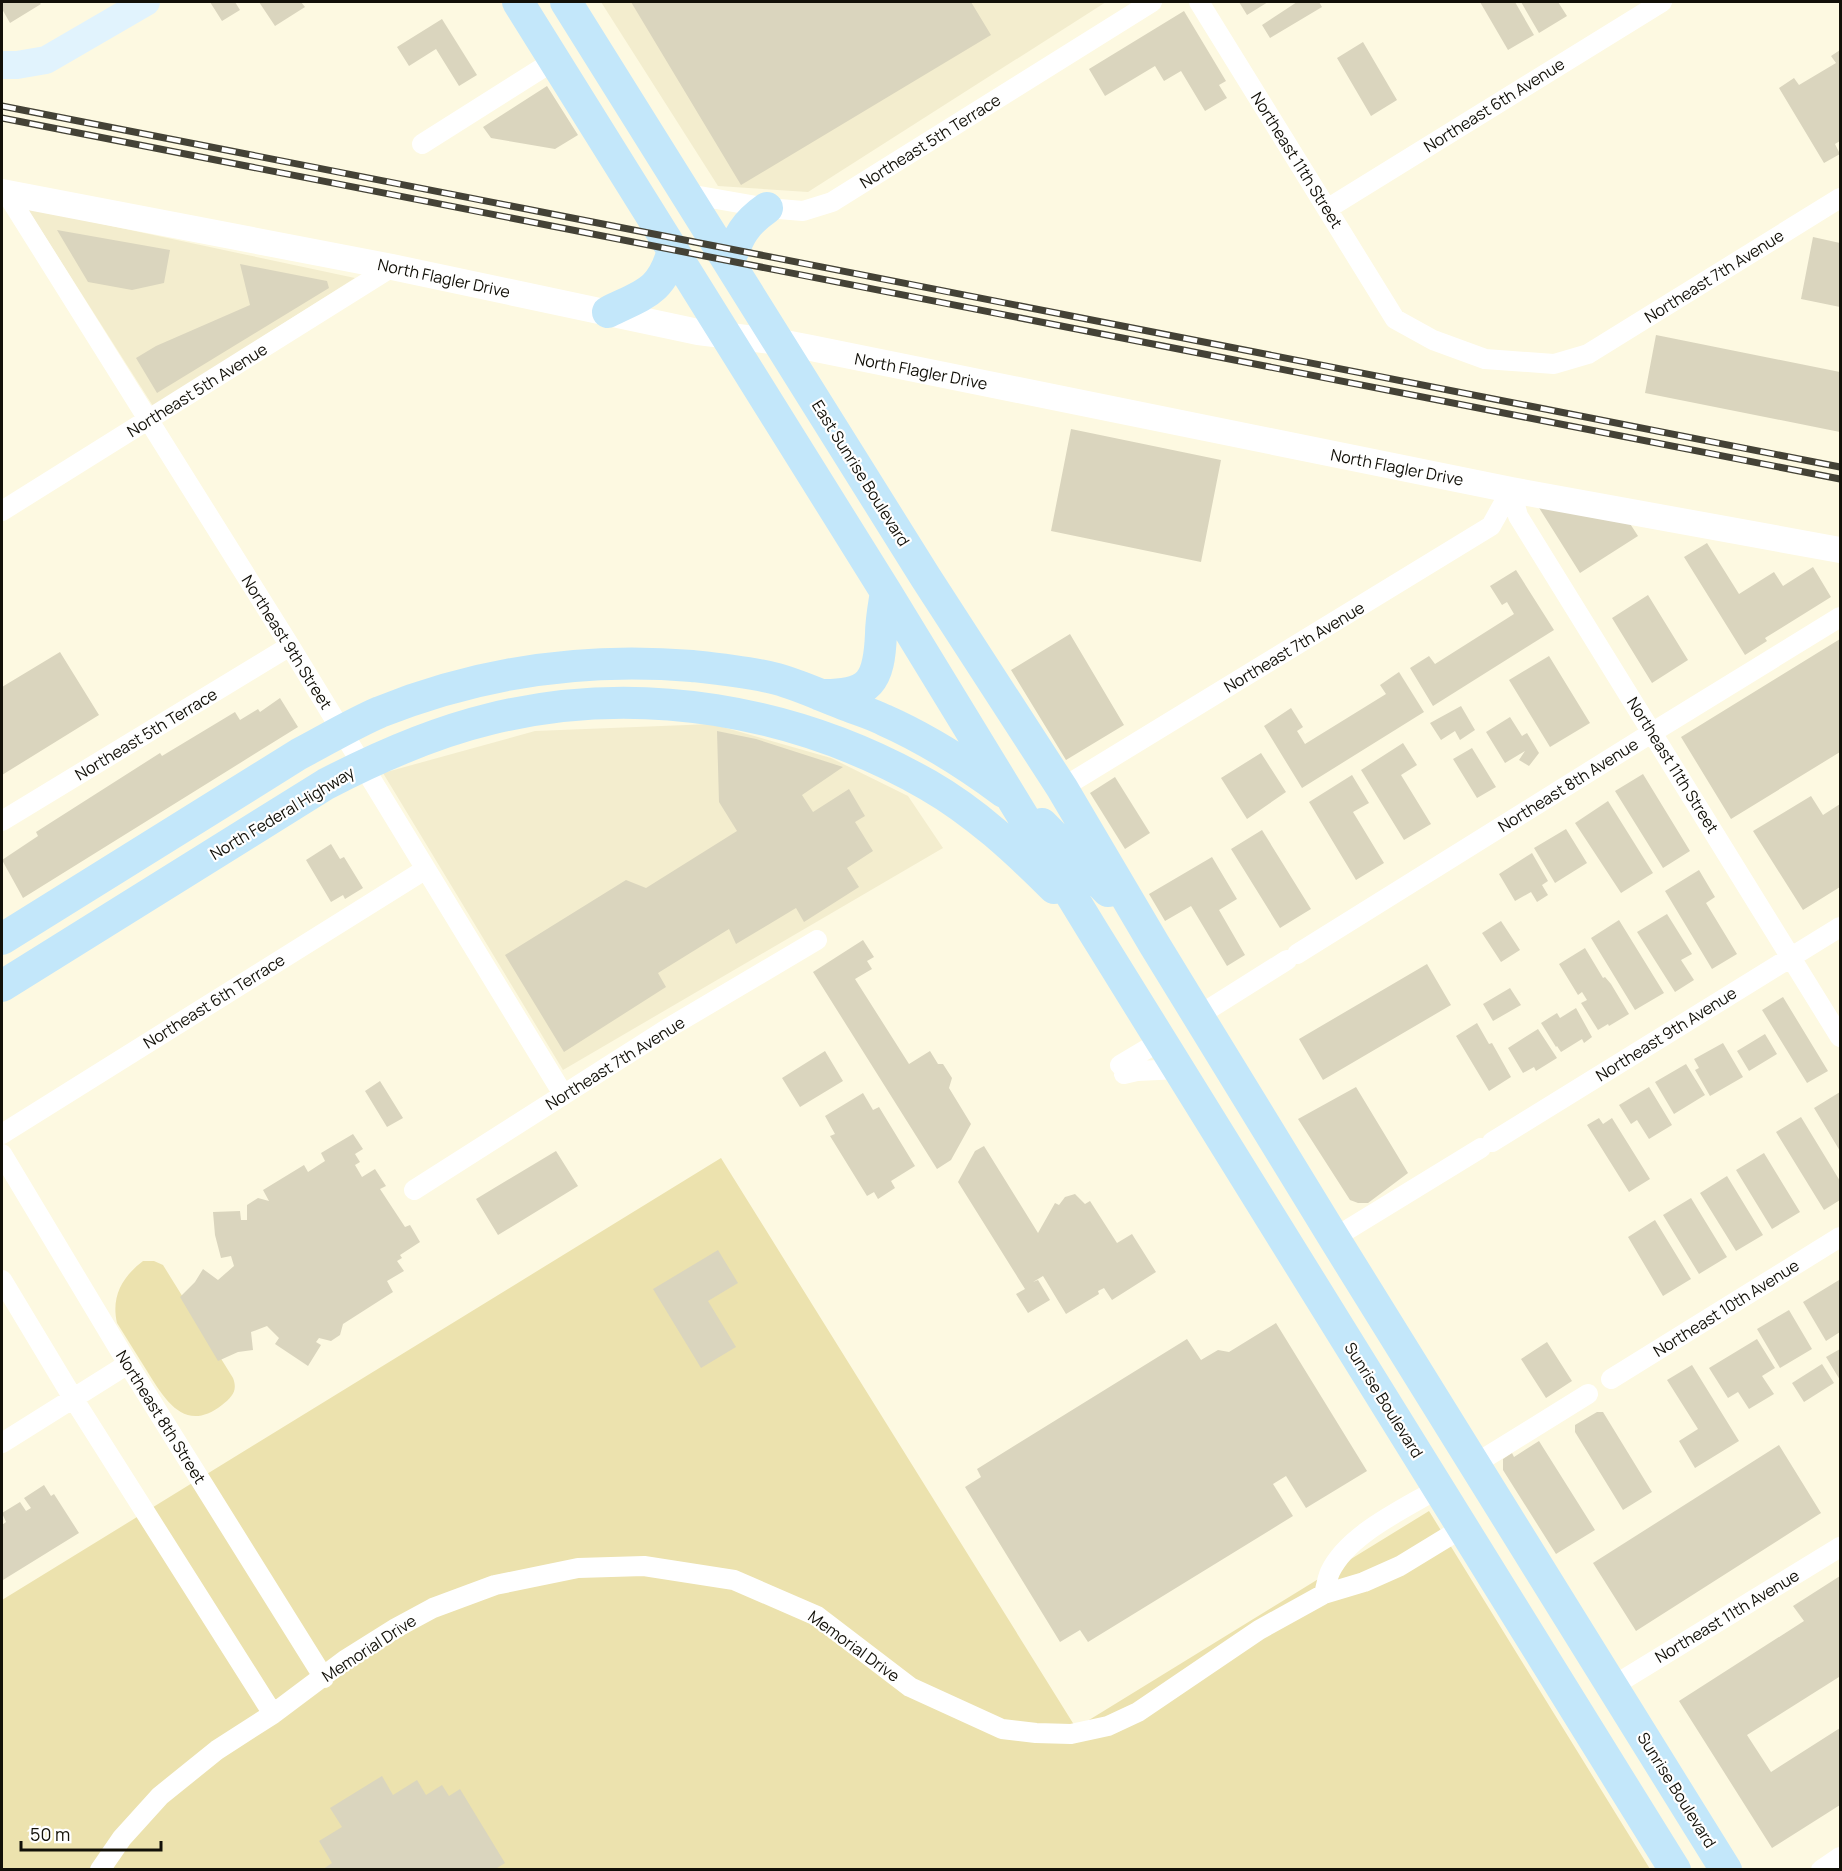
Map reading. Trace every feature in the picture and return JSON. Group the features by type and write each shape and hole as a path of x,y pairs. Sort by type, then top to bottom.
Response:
{"main road":[{"path":"2,65 46,60 146,2"},
{"path":"518,2 1015,800 1093,931"},
{"name":"East Sunrise Boulevard","path":"566,2 926,578 1062,788 1154,944"},
{"path":"618,161 662,185 688,194"},
{"path":"729,261 745,227 751,219 767,208"},
{"path":"608,312 648,292 658,284 666,273 674,250"},
{"path":"819,694 838,695 855,692 867,686 873,677 880,652 886,592"},
{"path":"2,939 299,754 341,731 410,701 471,682 550,667 632,663 707,668 777,679 882,719 949,754 1015,800 1082,863 1154,944"},
{"name":"North Federal Highway","path":"2,986 326,784 362,765 406,746 490,718 533,710 582,705 627,703 720,710 775,722 827,738 878,759 929,786 977,818 1017,851 1093,931"},
{"name":"Sunrise Boulevard","path":"1093,931 1675,1869"},
{"name":"Sunrise Boulevard","path":"1154,944 1726,1869"},
{"path":"1299,1263 1311,1262 1329,1269 1367,1291"},
{"path":"1439,1488 1481,1500 1510,1521"}],"street":[{"name":"Northeast 5th Terrace","path":"688,194 767,208 802,211 832,202 1152,2"},
{"name":"Northeast 11th Street","path":"1199,2 1395,319"},
{"name":"Northeast 6th Avenue","path":"1327,209 1662,2"},
{"path":"422,144 555,60"},
{"name":"North Flagler Drive","path":"4,193 392,267 698,332 780,342 1511,490 1840,550"},
{"name":"Northeast 9th Street","path":"4,193 290,646 563,1094"},
{"name":"Northeast 7th Avenue","path":"1395,319 1432,340 1485,359 1554,364 1588,354 1840,198"},
{"name":"Northeast 5th Avenue","path":"2,511 392,267"},
{"name":"Northeast 11th Street","path":"1511,490 1518,516 1840,1037"},
{"name":"Northeast 7th Avenue","path":"1062,788 1491,526 1511,490"},
{"name":"Northeast 8th Avenue","path":"1198,1016 1840,617"},
{"name":"Northeast 5th Terrace","path":"2,821 290,646"},
{"name":"Northeast 6th Terrace","path":"2,1134 426,869"},
{"name":"Northeast 9th Avenue","path":"1334,1238 1840,927"},
{"name":"Northeast 7th Avenue","path":"414,1190 670,1027 817,940"},
{"path":"1162,1040 1122,1070 1180,1069"},
{"name":"Northeast 8th Street","path":"2,1154 128,1364 324,1677"},
{"name":"Northeast 10th Avenue","path":"1611,1379 1840,1237"},
{"path":"2,1280 73,1398 273,1714"},
{"path":"2,1443 128,1364"},
{"path":"1475,1464 1588,1394"},
{"path":"1324,1594 1330,1572 1340,1556 1360,1536 1439,1488"},
{"name":"Memorial Drive","path":"100,1869 122,1838 160,1796 217,1750 273,1714 345,1660 433,1608 495,1585 578,1568 644,1566 734,1580 818,1616 910,1687 1002,1729 1071,1734 1108,1726 1138,1712 1258,1630 1324,1594 1364,1582 1400,1566 1464,1527"},
{"name":"Northeast 11th Avenue","path":"1613,1686 1840,1547"},
{"path":"1821,1869 1840,1857"}],"shaded area":[{"path":"601,2 1106,2 808,192 718,186"},
{"path":"27,208 355,278 153,406"},
{"path":"712,724 831,758 908,796 943,848 563,1070 383,773 535,731"},
{"path":"721,1158 1076,1728 1429,1511 1650,1869 2,1870 2,1600"},
{"path":"143,1261 154,1261 163,1265 233,1378 235,1387 231,1396 209,1413 197,1416 187,1415 177,1410 161,1393 117,1323 116,1305 120,1288 129,1274"}],"building":[{"path":"2,2 39,2 41,4 10,23 2,9"},
{"path":"210,2 235,2 240,10 222,21"},
{"path":"259,2 301,2 305,7 275,26"},
{"path":"631,2 971,2 991,35 741,185"},
{"path":"1239,2 1268,2 1247,15"},
{"path":"1297,2 1319,2 1322,7 1270,38 1262,25"},
{"path":"1480,2 1515,2 1534,35 1508,50"},
{"path":"1521,2 1558,2 1567,16 1539,33"},
{"path":"1184,11 1226,81 1219,85 1227,98 1205,111 1181,71 1164,81 1155,66 1105,96 1089,69"},
{"path":"442,19 477,75 459,86 436,49 409,66 397,47"},
{"path":"1363,42 1397,100 1371,116 1337,58"},
{"path":"1840,50 1840,141 1835,144 1840,154 1824,163 1779,88 1794,78 1799,85 1836,63 1831,56"},
{"path":"547,86 578,135 555,149 491,138 483,127"},
{"path":"57,230 170,250 164,283 132,290 88,282"},
{"path":"1813,237 1840,243 1840,307 1801,299"},
{"path":"240,264 327,281 329,288 157,393 136,358 156,346 250,305"},
{"path":"1656,335 1840,372 1840,432 1645,393"},
{"path":"1071,429 1221,460 1201,562 1051,531"},
{"path":"1536,503 1627,519 1638,536 1580,573"},
{"path":"1707,543 1739,594 1774,572 1783,586 1813,567 1831,597 1765,638 1767,641 1745,655 1684,557"},
{"path":"1516,570 1554,630 1433,706 1410,668 1429,656 1435,664 1514,614 1507,602 1502,605 1490,586"},
{"path":"1648,595 1688,660 1652,683 1612,618"},
{"path":"1070,634 1124,725 1066,760 1011,670"},
{"path":"1840,639 1840,752 1731,819 1681,737"},
{"path":"60,652 99,715 2,775 2,687"},
{"path":"1549,656 1590,723 1550,747 1509,680"},
{"path":"1399,672 1424,712 1302,788 1264,726 1291,708 1303,727 1297,731 1305,744 1386,694 1380,685"},
{"path":"280,698 298,727 23,898 2,860 38,836 36,832 160,753 162,756 235,712 240,720 258,709 260,712"},
{"path":"1461,706 1475,730 1460,740 1455,731 1441,740 1430,723"},
{"path":"1510,717 1522,736 1527,733 1539,753 1529,766 1519,760 1525,751 1505,763 1486,732"},
{"path":"717,731 756,739 843,767 802,795 813,812 849,789 865,816 855,822 873,851 847,868 859,887 804,922 796,908 736,944 729,929 658,973 666,987 564,1052 505,955 626,880 646,888 737,831 719,802"},
{"path":"1403,743 1417,765 1401,775 1431,824 1404,840 1361,770"},
{"path":"1472,748 1496,787 1477,798 1453,759"},
{"path":"1261,753 1286,792 1247,819 1221,778"},
{"path":"1643,774 1690,851 1663,868 1615,791"},
{"path":"1352,775 1369,803 1353,812 1384,863 1356,880 1309,802"},
{"path":"1115,777 1150,833 1125,849 1090,793"},
{"path":"1811,796 1823,815 1840,804 1840,887 1803,910 1753,831"},
{"path":"1608,801 1653,873 1621,893 1575,823"},
{"path":"1566,829 1587,863 1555,883 1534,848"},
{"path":"1262,830 1311,909 1280,928 1231,849"},
{"path":"331,844 340,859 344,857 363,888 345,899 343,895 331,902 306,860"},
{"path":"1532,853 1548,881 1542,885 1548,895 1537,902 1531,892 1515,901 1499,874"},
{"path":"1212,857 1237,899 1219,910 1245,955 1227,966 1191,906 1165,921 1149,894"},
{"path":"1699,870 1715,897 1706,903 1737,954 1712,969 1665,891"},
{"path":"1667,914 1692,954 1681,960 1694,980 1675,992 1637,932"},
{"path":"1619,920 1664,993 1635,1010 1591,938"},
{"path":"1501,921 1520,950 1501,962 1482,933"},
{"path":"863,940 874,957 867,961 872,969 855,979 909,1064 930,1051 938,1064 943,1064 952,1078 949,1088 971,1124 951,1160 937,1169 813,972"},
{"path":"1585,948 1629,1014 1598,1030 1581,1003 1587,1000 1582,992 1578,995 1559,964"},
{"path":"1427,964 1451,1005 1323,1080 1299,1039"},
{"path":"1510,988 1521,1005 1493,1021 1483,1004"},
{"path":"1783,997 1828,1071 1807,1083 1762,1010"},
{"path":"1576,1008 1592,1037 1584,1043 1582,1039 1561,1052 1541,1023 1557,1013 1560,1018"},
{"path":"1477,1023 1489,1044 1492,1043 1511,1077 1489,1091 1456,1036"},
{"path":"1538,1029 1557,1058 1536,1071 1534,1067 1523,1073 1508,1048"},
{"path":"1765,1034 1777,1054 1749,1071 1737,1051"},
{"path":"1723,1043 1743,1077 1710,1096 1695,1070 1699,1068 1694,1059"},
{"path":"825,1051 843,1081 800,1107 782,1078"},
{"path":"1686,1064 1705,1095 1674,1114 1655,1082"},
{"path":"380,1081 403,1118 387,1127 365,1091"},
{"path":"1356,1087 1408,1173 1368,1203 1350,1200 1298,1119"},
{"path":"1649,1087 1672,1125 1649,1139 1637,1120 1631,1124 1619,1105"},
{"path":"1840,1092 1840,1151 1814,1108"},
{"path":"863,1093 873,1110 879,1107 915,1166 891,1181 895,1188 878,1199 874,1192 867,1196 830,1136 835,1134 825,1116"},
{"path":"1801,1117 1840,1181 1840,1200 1824,1210 1776,1132"},
{"path":"1599,1118 1603,1124 1612,1118 1650,1179 1629,1192 1587,1125"},
{"path":"353,1134 363,1149 355,1154 360,1162 355,1165 362,1177 375,1169 386,1186 380,1189 405,1227 410,1225 420,1242 400,1255 402,1258 397,1261 404,1271 387,1281 393,1292 343,1324 340,1335 331,1341 319,1338 316,1342 321,1345 308,1366 275,1344 279,1338 267,1326 251,1332 253,1350 238,1352 218,1361 180,1297 195,1282 203,1269 218,1280 234,1266 231,1256 221,1258 215,1235 213,1212 240,1211 241,1220 247,1220 247,1205 258,1198 269,1201 263,1190 304,1165 308,1172 325,1161 321,1153"},
{"path":"984,1146 1038,1233 1055,1203 1059,1205 1065,1197 1075,1194 1085,1204 1090,1201 1117,1243 1132,1234 1156,1272 1112,1300 1104,1288 1098,1291 1099,1294 1066,1314 1043,1276 1033,1282 1038,1280 1050,1300 1028,1313 1016,1294 1025,1289 958,1182 975,1151"},
{"path":"556,1151 578,1186 498,1235 476,1199"},
{"path":"1764,1153 1800,1212 1772,1229 1736,1170"},
{"path":"1727,1176 1763,1235 1736,1251 1700,1193"},
{"path":"1691,1198 1727,1257 1699,1274 1663,1215"},
{"path":"1655,1220 1691,1279 1663,1296 1628,1237"},
{"path":"718,1250 738,1283 708,1301 736,1347 701,1368 653,1289"},
{"path":"1839,1280 1840,1332 1826,1341 1803,1302"},
{"path":"1789,1310 1812,1349 1780,1368 1757,1329"},
{"path":"1276,1323 1367,1471 1306,1508 1286,1476 1273,1484 1293,1516 1088,1642 1080,1630 1060,1642 965,1487 981,1477 977,1469 1187,1339 1201,1360 1218,1350 1229,1352"},
{"path":"1757,1339 1775,1368 1762,1376 1774,1394 1749,1409 1738,1392 1728,1398 1709,1368"},
{"path":"1547,1342 1572,1381 1546,1398 1521,1359"},
{"path":"1840,1349 1840,1380 1826,1357"},
{"path":"1822,1364 1834,1383 1804,1402 1792,1383"},
{"path":"1692,1365 1739,1441 1695,1468 1679,1441 1698,1429 1667,1380"},
{"path":"1597,1412 1603,1412 1652,1492 1623,1510 1575,1432 1575,1425"},
{"path":"1539,1441 1595,1530 1556,1554 1503,1470 1503,1459 1512,1453 1514,1457"},
{"path":"1779,1445 1821,1513 1636,1631 1593,1563"},
{"path":"44,1485 51,1496 54,1494 79,1533 3,1580 2,1525 6,1522 2,1513 20,1502 26,1511 31,1508 24,1498"},
{"path":"1840,1576 1840,1679 1839,1677 1747,1735 1771,1772 1840,1728 1840,1805 1772,1848 1679,1701 1804,1621 1793,1606"},
{"path":"382,1776 393,1795 417,1780 426,1795 442,1785 449,1796 460,1789 505,1863 494,1870 322,1870 332,1863 319,1841 342,1827 330,1808"}],"railway":[{"path":"2,106 1840,467"},
{"path":"2,118 1840,479"}]}
